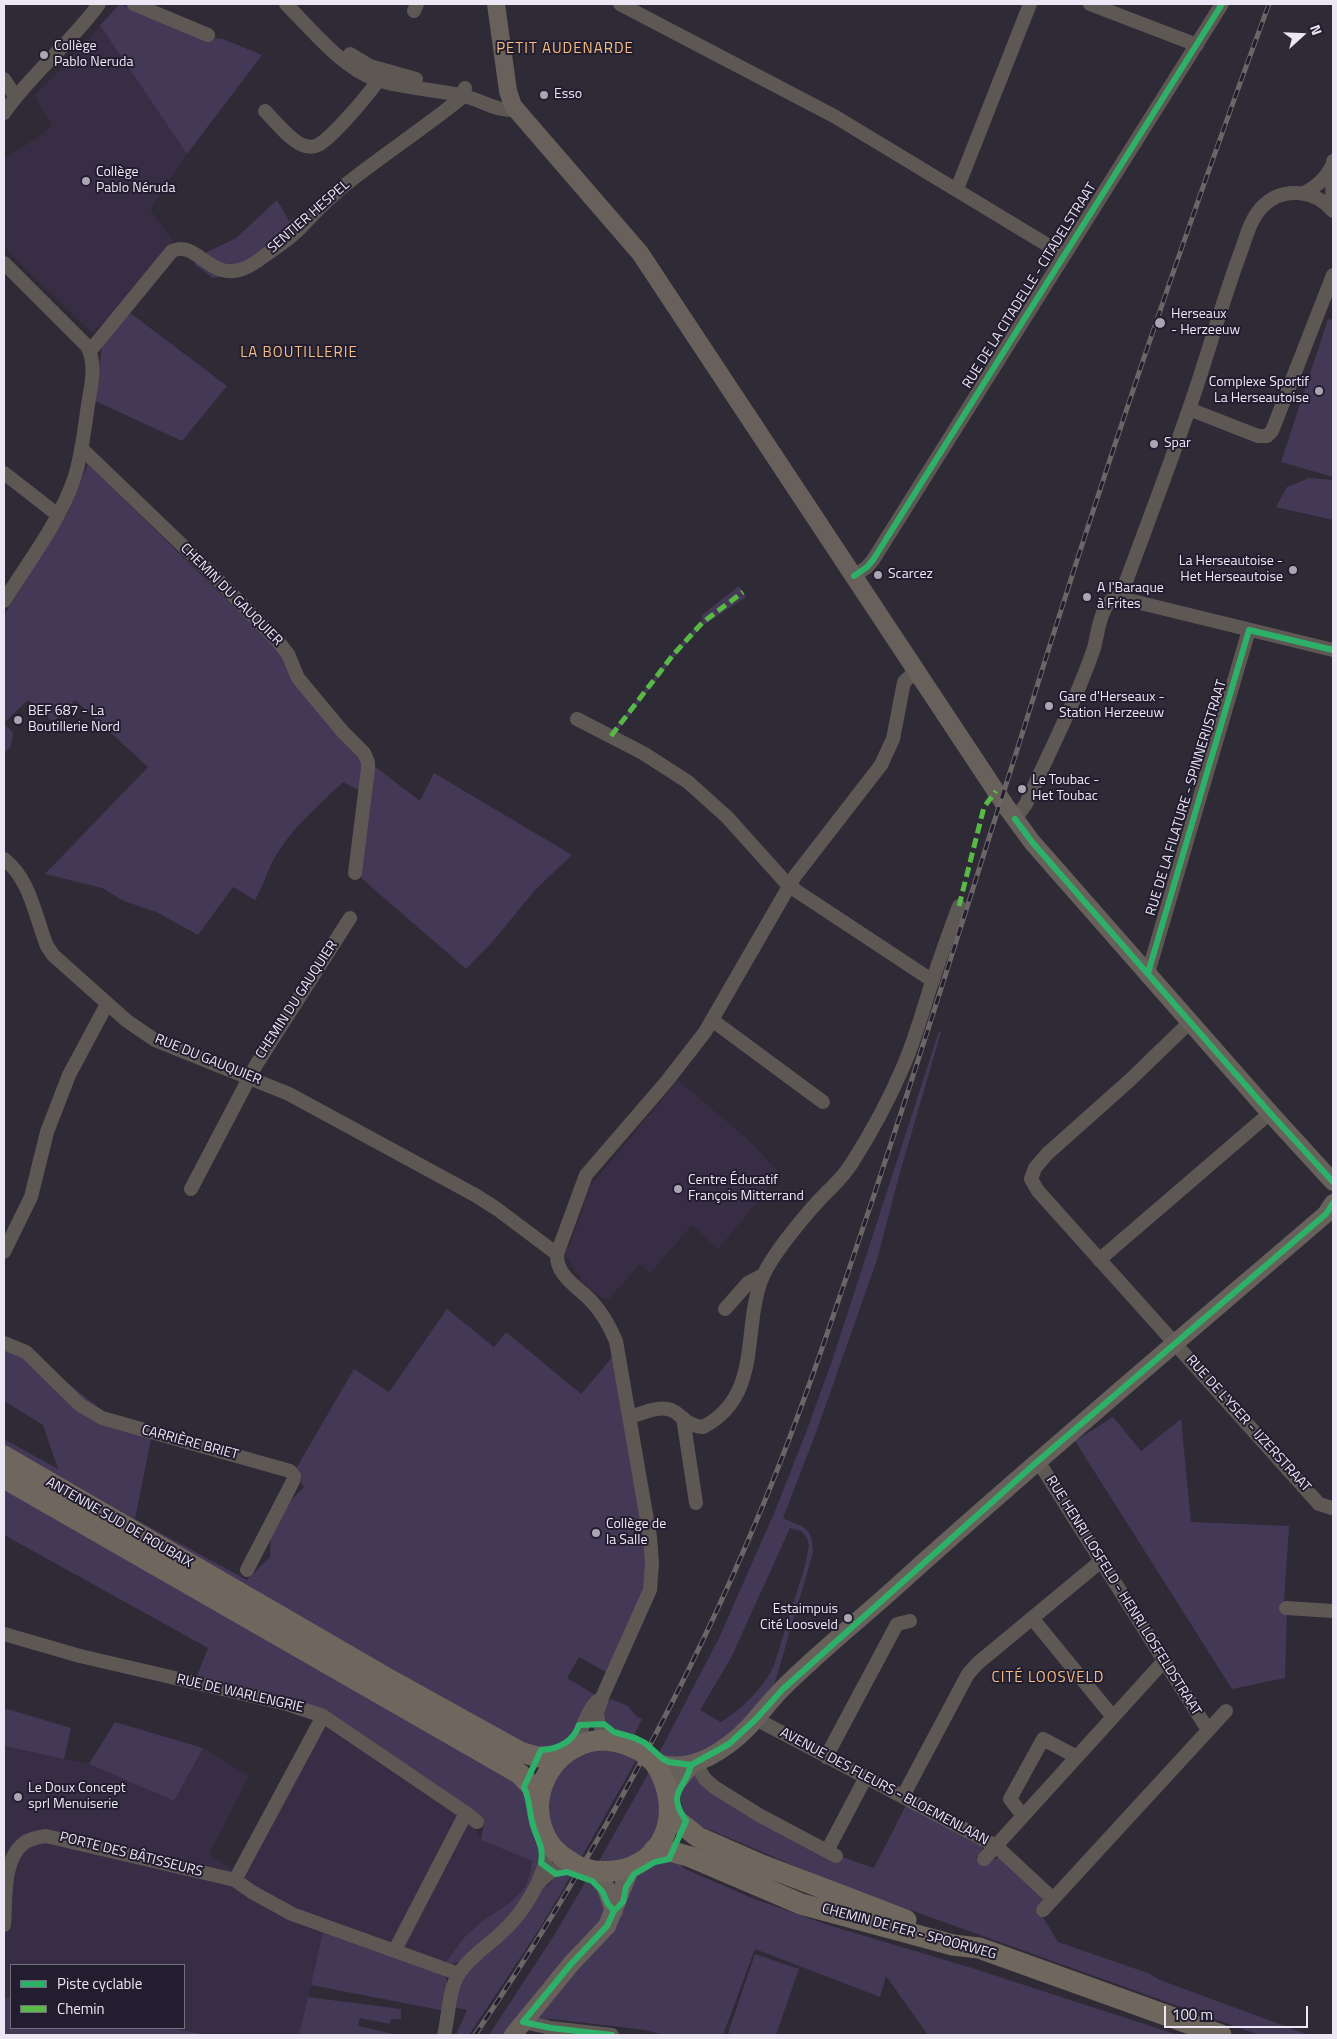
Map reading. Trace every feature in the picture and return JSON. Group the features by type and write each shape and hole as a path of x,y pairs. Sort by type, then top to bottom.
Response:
{"highway":[{"name":"ANTENNE SUD DE ROUBAIX","path":"4,1456 230,1598"},
{"name":"ANTENNE SUD DE ROUBAIX","path":"4,1478 230,1598"},
{"path":"230,1598 520,1752 538,1757 566,1752 592,1741 611,1740 626,1744 648,1757 665,1780 670,1806 664,1834 647,1857 631,1867 613,1872 585,1869 559,1855 549,1842 542,1828 538,1813 538,1798 545,1776 566,1752"},
{"path":"230,1598 520,1774 533,1788 538,1798"},
{"name":"CHEMIN DE FER - SPOORWEG","path":"670,1806 698,1837 762,1865 978,1948 1221,2035"},
{"name":"CHEMIN DE FER - SPOORWEG","path":"654,1850 672,1852 691,1858 801,1904 953,1945 978,1948"}],"main road":[{"path":"496,4 508,91 513,106 640,253 1032,842 1333,1182"},
{"path":"670,1806 676,1784 693,1764 729,1744 756,1719 783,1689 1038,1461 1326,1214 1333,1202"},
{"path":"648,1757 668,1767 693,1764"},
{"path":"518,2029 571,1964 608,1926 621,1888 631,1867"},
{"path":"585,1869 604,1883 614,1911"}],"street":[{"path":"4,112 15,96 50,61 99,4"},
{"path":"134,4 208,35"},
{"path":"286,4 352,67 381,76 495,99 513,106"},
{"path":"297,4 351,55 370,66 381,76"},
{"path":"620,4 818,108 957,189 1064,255"},
{"path":"957,189 1030,4"},
{"path":"1090,4 1197,45"},
{"name":"RUE DE LA CITADELLE - CITADELSTRAAT","path":"854,576 873,560 1222,4"},
{"path":"265,111 298,143 304,146 314,146 324,140 363,101 381,76"},
{"path":"4,79 15,96"},
{"name":"SENTIER HESPEL","path":"90,351 172,251 181,248 187,249 222,271 246,268 288,239 340,189 464,92"},
{"path":"1304,193 1318,185 1328,175 1333,163"},
{"path":"1332,210 1333,163"},
{"path":"1120,598 1189,409 1253,218 1262,206 1284,194 1304,193 1317,198 1332,210"},
{"path":"4,263 84,343 90,351 93,370 81,448 73,481 58,515 4,601"},
{"path":"1189,409 1258,436 1267,436 1272,431 1333,275"},
{"name":"CHEMIN DU GAUQUIER","path":"81,448 207,569 277,640 288,654 298,678 343,732 364,753 368,762 368,769 354,873"},
{"path":"4,473 58,515"},
{"path":"1016,819 1026,804 1076,693 1093,650 1106,607 1114,598 1333,650"},
{"name":"RUE DE LA FILATURE - SPINNERIJSTRAAT","path":"1148,973 1249,630"},
{"path":"611,1740 599,1724 597,1713 603,1695 650,1590 651,1542 630,1417 613,1333 594,1304 561,1273 557,1264 557,1254 586,1175 683,1061 712,1020 789,886 816,847 881,765 893,739 904,682 917,670"},
{"path":"577,719 643,753 702,793 736,826 789,886 933,982"},
{"name":"RUE DU GAUQUIER","path":"4,859 17,872 27,890 45,941 52,955 127,1021 155,1040 288,1094 497,1209 557,1254"},
{"path":"630,1417 658,1408 669,1409 691,1425 703,1427 715,1420 730,1407 736,1398 747,1362 758,1288 763,1275 790,1237 828,1191 840,1181 857,1154 904,1066 959,906"},
{"name":"CHEMIN DU GAUQUIER","path":"190,1189 261,1056 350,918"},
{"path":"4,1252 31,1196 47,1132 69,1075 107,1004"},
{"path":"712,1020 823,1102"},
{"name":"RUE DE L'YSER - IJZERSTRAAT","path":"1191,1021 1130,1080 1047,1154 1034,1168 1031,1179 1038,1191 1099,1260 1176,1343 1319,1504 1332,1508"},
{"path":"1099,1260 1270,1113"},
{"path":"725,1310 748,1283 763,1275"},
{"name":"CARRIÈRE BRIET","path":"4,1343 26,1352 80,1405 102,1418 290,1471 294,1476 293,1481 247,1570"},
{"path":"683,1418 696,1503"},
{"name":"RUE HENRI LOSFELD - HENRI LOSFELDSTRAAT","path":"1038,1461 1208,1730"},
{"path":"903,1796 968,1674 978,1663 1101,1561"},
{"path":"1286,1608 1333,1611"},
{"path":"1032,1618 1113,1717"},
{"path":"826,1757 897,1624 910,1621"},
{"name":"RUE DE WARLENGRIE","path":"4,1634 80,1656 287,1704 323,1716 477,1822"},
{"path":"984,1859 1164,1661"},
{"path":"566,1752 581,1736 594,1703 603,1695"},
{"path":"1043,1910 1226,1711"},
{"path":"235,1880 323,1716"},
{"name":"AVENUE DES FLEURS - BLOEMENLAAN","path":"756,1719 996,1846 1053,1899"},
{"path":"1023,1816 1010,1799 1043,1739 1077,1757"},
{"path":"693,1764 714,1787 759,1815 831,1854 866,1777"},
{"path":"395,1950 466,1813"},
{"name":"PORTE DES BÂTISSEURS","path":"4,1925 8,1872 12,1860 24,1842 46,1836 235,1880 252,1892 292,1914 459,1974"},
{"path":"539,1883 548,1854 549,1842"},
{"path":"444,2035 451,1994 459,1974 469,1962 500,1935 522,1911 539,1883 552,1870 560,1867 585,1869"},
{"path":"518,2029 551,2028 612,2035"}],"shaded area":[{"name":"Collège Pablo Néruda","path":"120,4 191,32 210,38 223,39 262,55 187,154 154,203 151,211 173,241 123,303 92,333 4,247 4,159 43,134 52,125 34,95 61,69"},
{"path":"120,4 191,32 210,38 223,39 262,55 187,154 100,25"},
{"path":"339,195 344,196 299,235 267,258 250,267 232,274 213,278 194,264 207,252 236,238 277,200 289,221"},
{"path":"129,312 227,386 182,441 95,401 102,345"},
{"name":"Complexe Sportif La Herseautoise","path":"1328,319 1333,320 1333,477 1281,462"},
{"path":"88,464 283,655 364,758 363,792 343,782 289,836 272,862 255,900 233,887 198,935 156,912 124,901 102,888 45,874 148,767 75,700 53,722 28,700 4,723 4,615 67,514"},
{"path":"1309,478 1333,480 1333,520 1276,507 1287,487"},
{"path":"739,586 746,597 705,624 675,656 616,733 613,731 672,654 702,620 702,615"},
{"path":"4,723 13,733 11,746 4,754"},
{"path":"373,765 420,801 434,773 572,855 535,890 495,939 466,969 360,877"},
{"path":"939,1031 941,1032 899,1176 877,1260 817,1430 783,1518 806,1529 813,1544 813,1553 773,1689 735,1729 712,1746 686,1758 667,1759 659,1753 719,1638 775,1511 833,1358","holes":["790,1528 801,1531 807,1538 809,1545 805,1566 774,1665 765,1681 752,1697 721,1722 700,1710 731,1658"]},
{"name":"Centre Éducatif François Mitterrand","path":"678,1080 746,1138 778,1171 765,1193 718,1249 692,1225 650,1273 640,1264 609,1299 600,1297 584,1284 564,1253 570,1245 590,1186"},
{"path":"447,1309 494,1347 506,1332 581,1394 614,1355 646,1548 645,1582 639,1605 606,1672 579,1657 567,1678 594,1694 571,1737 555,1746 537,1751 4,1450 4,1439 58,1469 43,1425 4,1401 4,1339 40,1361 103,1411 153,1430 135,1519 247,1580 270,1557 271,1531 292,1499 304,1487 294,1472 354,1369 389,1392"},
{"path":"1113,1417 1141,1451 1181,1419 1191,1522 1289,1526 1284,1603 1287,1612 1285,1678 1232,1689 1075,1441"},
{"path":"4,1486 516,1779 525,1794 531,1827 540,1847 541,1867 515,1912 460,1961 453,1964 446,1962 469,1932 511,1902 519,1894 530,1875 532,1861 481,1840 484,1823 338,1720 196,1678 208,1648 4,1535"},
{"path":"611,1699 628,1706 637,1717 642,1719 634,1735 619,1730 607,1723 605,1709"},
{"path":"4,1708 71,1728 64,1759 4,1746"},
{"path":"115,1722 203,1748 174,1801 89,1764"},
{"path":"330,1726 471,1820 481,1840 533,1861 531,1875 515,1900 472,1929 446,1962 327,1919 299,2035 209,2035 175,2029 185,2029 185,1964 10,1964 10,1998 4,1997 4,1746 89,1764 173,1801 203,1748 249,1776 209,1854 233,1870 322,1727"},
{"path":"617,1750 637,1759 581,1858 564,1848 548,1821 550,1786 565,1764 585,1752"},
{"path":"649,1772 654,1781 661,1806 660,1821 653,1837 643,1849 634,1855 619,1860 598,1863"},
{"path":"694,1773 708,1791 751,1818 834,1863 839,1856 874,1868 906,1805 982,1846 983,1851 976,1857 985,1866 992,1859 999,1858 1042,1898 1042,1903 1035,1910 1043,1917 1058,1942 1148,1973 1160,1980 1309,2035 1260,2035 1242,2029 835,1883 689,1821 682,1807 681,1796 682,1791"},
{"path":"666,1862 678,1863 685,1869 752,1898 828,1925 972,1968 1178,2035 928,2035 886,1976 880,1997 755,1949 723,2035 663,2035 646,2030 551,2019 540,2021 537,2018 572,1975 612,1934 621,1915 634,1877 655,1865"},
{"path":"564,1873 571,1876 540,1928 469,2035 456,2035 467,2010 452,2007 464,1975 543,1885 547,1886 557,1876"},
{"path":"586,1881 596,1889 602,1898 605,1909 602,1921 542,1985 504,2035 489,2035 553,1937"},
{"path":"323,1932 442,1972 448,1986 445,2011 311,1985"},
{"path":"755,1954 799,1969 776,2035 735,2035 728,2033"},
{"path":"4,1997 10,1998 10,2029 175,2029 209,2035 4,2035"},
{"path":"308,1997 401,2009 401,2019 391,2019 390,2024 360,2018 358,2026 399,2035 299,2035"}],"railway":[{"path":"475,2035 557,1908 632,1778 668,1711 733,1575 778,1468 820,1355 890,1147 1139,372 1269,4"}],"marked path":[{"path":"611,736 673,655 702,623 743,592"},
{"path":"959,906 984,807 996,791"}],"cycle path":[{"path":"854,576 873,560 1222,4"},
{"path":"1148,973 1249,630 1333,650"},
{"path":"1015,819 1032,842 1333,1182"},
{"path":"614,1911 608,1904 602,1891 592,1881 567,1872 556,1874 541,1863 541,1847 533,1825 524,1787 541,1750 564,1744 573,1736 579,1725 604,1724 614,1732 645,1743 669,1762 691,1765 729,1744 756,1719 783,1689 1038,1461 1326,1214 1333,1203"},
{"path":"612,2035 551,2028 523,2022 571,1964 607,1926 614,1911 623,1902 626,1887 634,1874 655,1862 669,1859 686,1821 680,1811 677,1797 691,1765"}],"place":[{"name":"Collège Pablo Neruda","path":"44,55"},
{"name":"Esso","path":"544,95"},
{"name":"Collège Pablo Néruda","path":"86,181"},
{"name":"Herseaux - Herzeeuw","path":"1160,323"},
{"name":"Complexe Sportif La Herseautoise","path":"1319,391"},
{"name":"Spar","path":"1154,444"},
{"name":"La Herseautoise - Het Herseautoise","path":"1293,570"},
{"name":"Scarcez","path":"878,575"},
{"name":"A l'Baraque à Frites","path":"1087,597"},
{"name":"Gare d'Herseaux - Station Herzeeuw","path":"1049,706"},
{"name":"BEF 687 - La Boutillerie Nord","path":"18,720"},
{"name":"Le Toubac - Het Toubac","path":"1022,789"},
{"name":"Centre Éducatif François Mitterrand","path":"678,1189"},
{"name":"Collège de la Salle","path":"596,1533"},
{"name":"Estaimpuis Cité Loosveld","path":"848,1618"},
{"name":"Le Doux Concept sprl Menuiserie","path":"18,1797"}],"district":[{"name":"PETIT AUDENARDE","path":"565,49"},
{"name":"LA BOUTILLERIE","path":"299,353"},
{"name":"CITÉ LOOSVELD","path":"1048,1678"}]}
